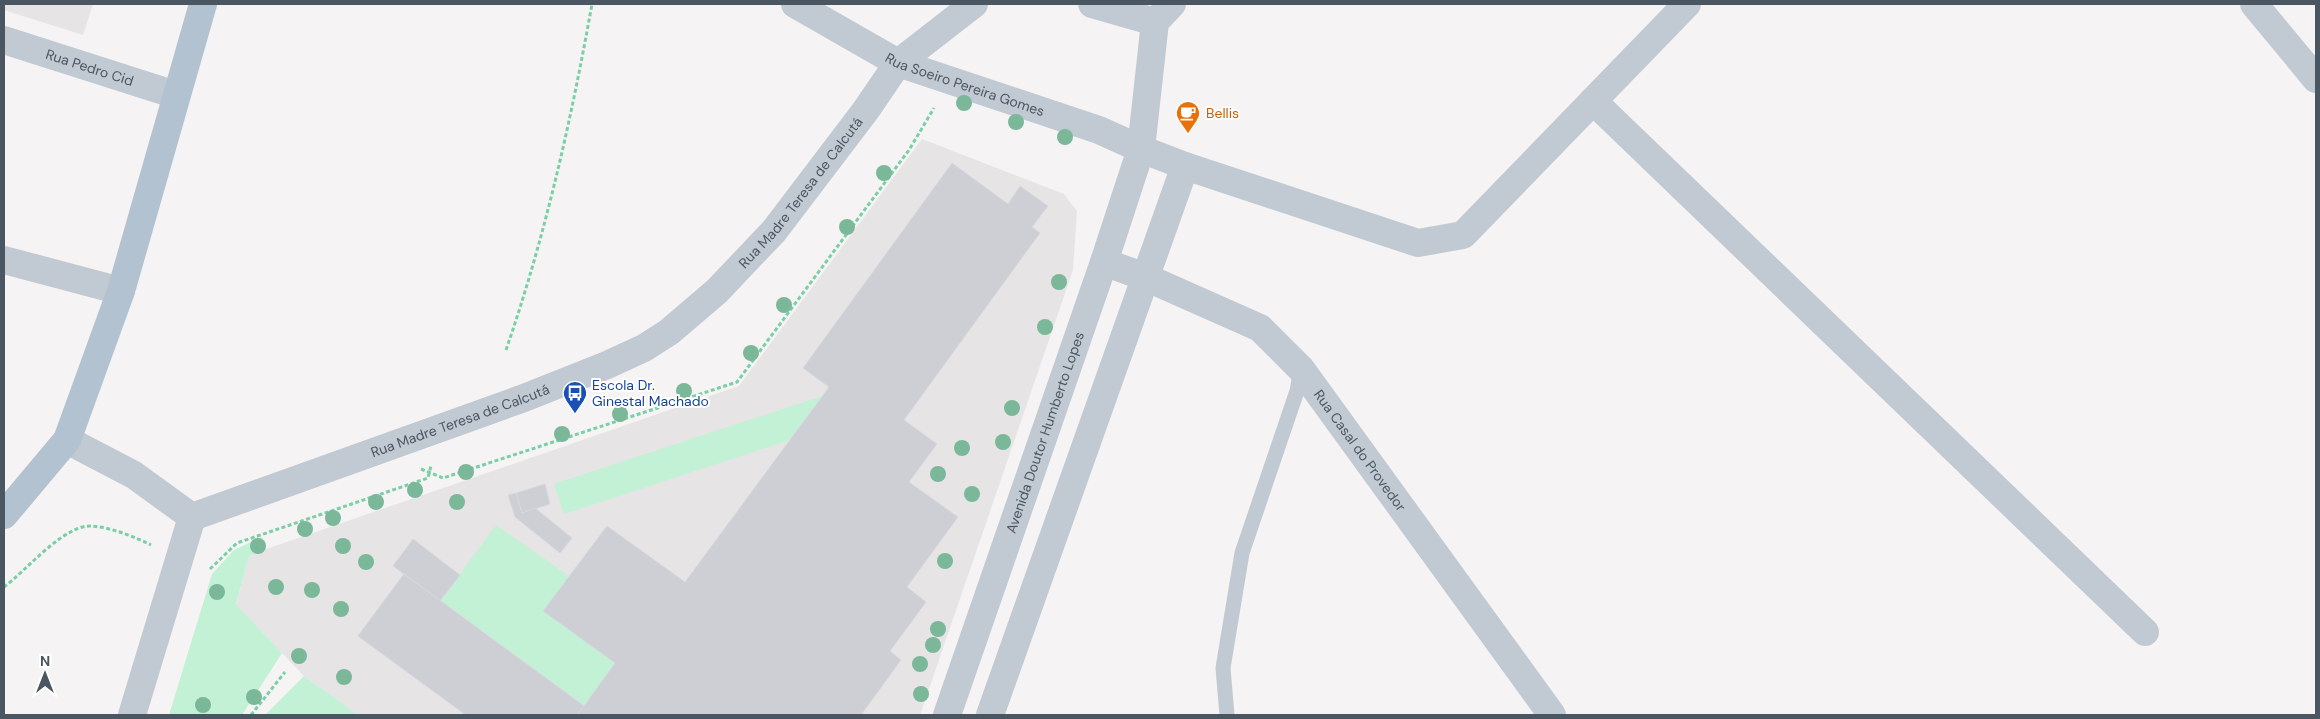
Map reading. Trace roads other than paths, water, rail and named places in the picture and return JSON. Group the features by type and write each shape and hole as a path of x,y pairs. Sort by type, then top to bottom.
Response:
{"main road":[{"path":"4,515 67,440 121,291 143,220 176,95 203,4"}],"street":[{"name":"Rua Soeiro Pereira Gomes","path":"795,4 898,63 1100,130 1141,149 1185,166 1418,243 1463,235 1687,4"},
{"name":"Rua Madre Teresa de Calcutá","path":"192,517 524,398 644,348 669,332 717,291 774,231 866,110 898,63 974,4"},
{"path":"1092,4 1164,13"},
{"path":"2254,4 2316,79"},
{"name":"Avenida Doutor Humberto Lopes","path":"947,715 1104,262 1141,149 1164,13"},
{"name":"Rua Pedro Cid","path":"4,40 176,95"},
{"path":"1594,101 2145,632"},
{"path":"990,715 1185,166"},
{"path":"4,260 121,291"},
{"name":"Rua Casal do Provedor","path":"1104,262 1145,277 1260,328 1301,369 1552,715"},
{"path":"67,440 134,475 192,517 132,715"}],"lane":[{"path":"1227,715 1223,668 1242,553 1297,391 1301,369"}],"place":[{"name":"Bellis","path":"1188,134"},
{"name":"Escola Dr. Ginestal Machado","path":"575,414"}]}
